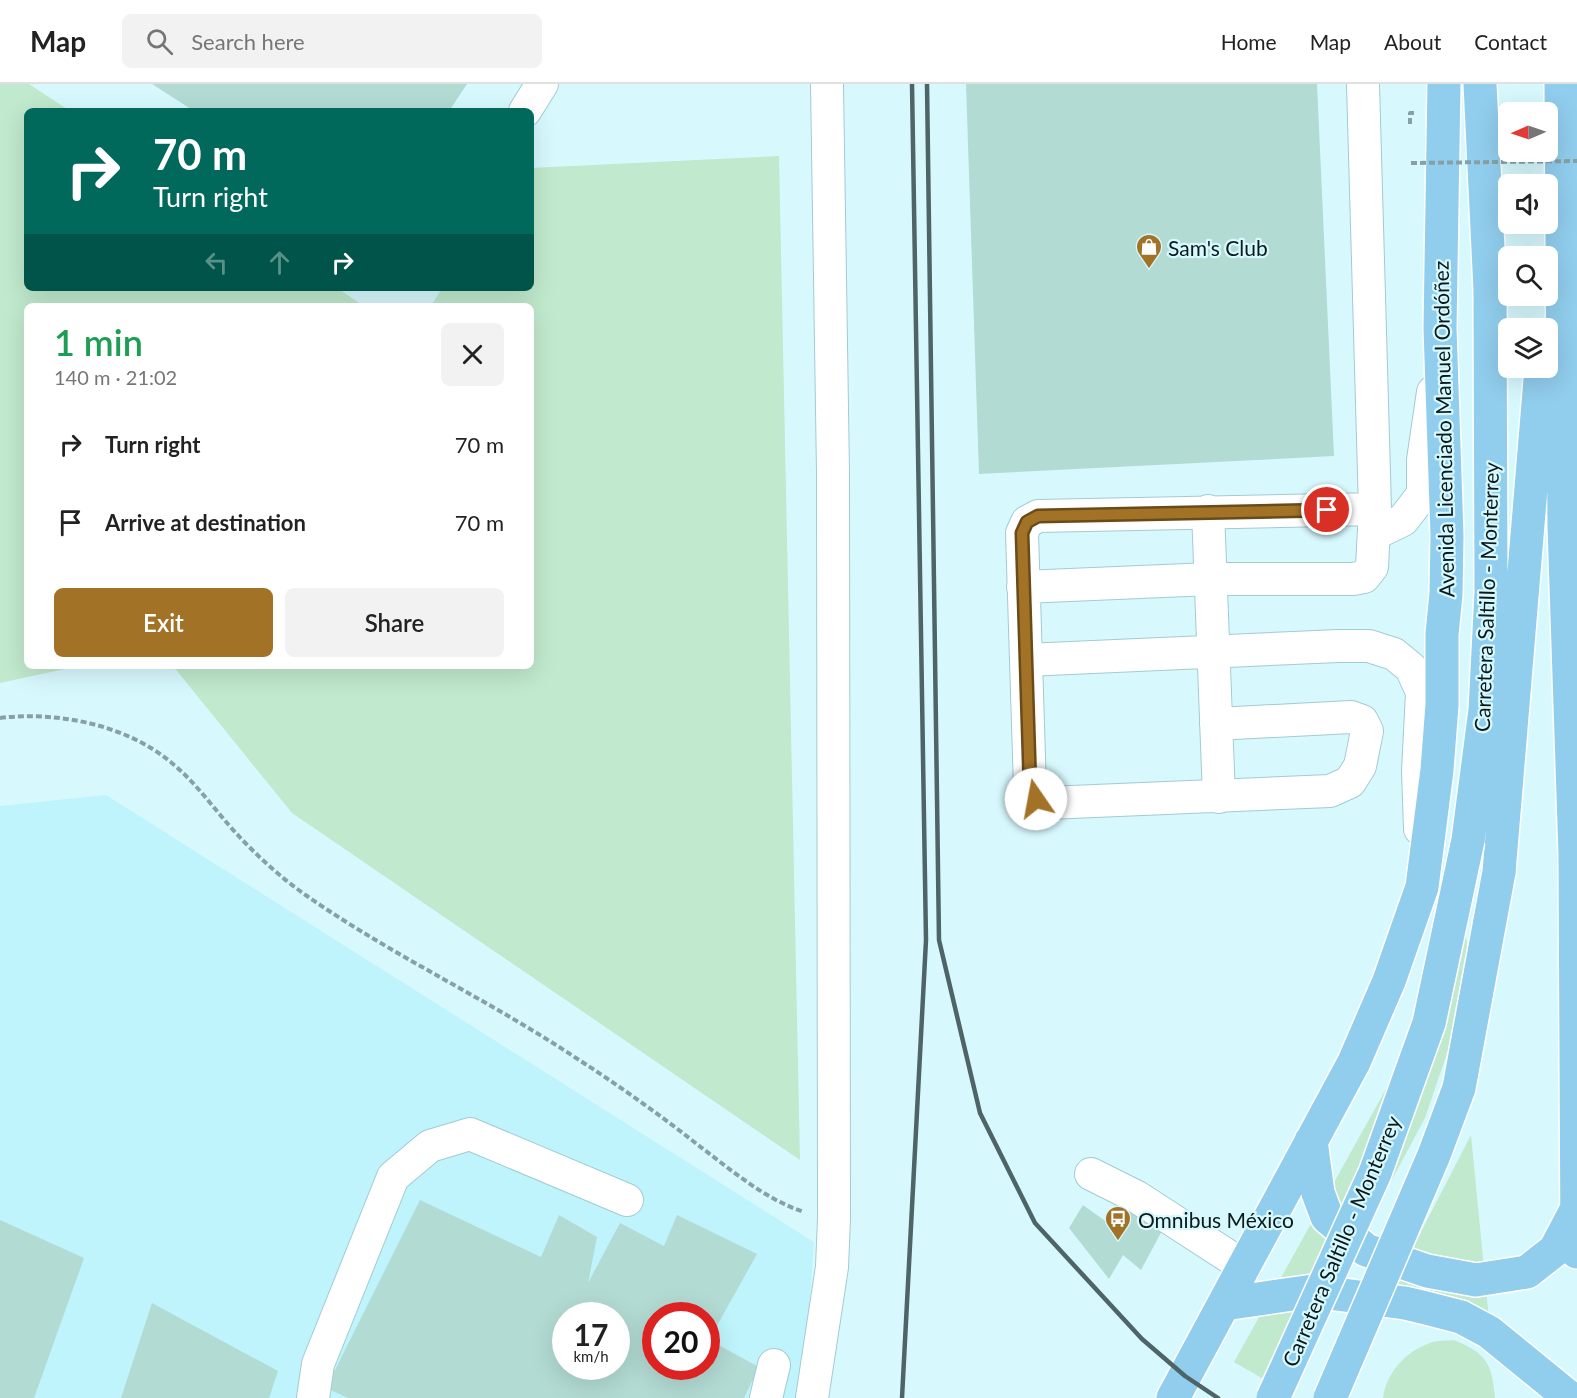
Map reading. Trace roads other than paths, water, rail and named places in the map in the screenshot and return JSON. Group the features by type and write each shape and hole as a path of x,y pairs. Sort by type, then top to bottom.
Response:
{"main road":[{"name":"Avenida Licenciado Manuel Ordóñez","path":"1173,1398 1358,1052 1389,981 1422,887 1437,770 1442,705 1442,634 1446,594 1447,536 1440,328 1444,84"},
{"name":"Carretera Saltillo - Monterrey","path":"1273,1398 1375,1173 1429,1023 1468,840 1485,710 1491,593 1490,290 1480,84"},
{"path":"1542,84 1543,102"},
{"path":"1561,84 1564,526 1574,689 1577,1252"},
{"path":"1548,318 1562,287"},
{"name":"Carretera Saltillo - Monterrey","path":"1330,1398 1434,1155 1459,1088 1498,872 1540,378"},
{"path":"1311,1141 1318,1193 1326,1217 1366,1250 1427,1271 1476,1280 1527,1272 1555,1250 1576,1211"},
{"path":"1224,1304 1313,1291 1405,1303 1461,1317 1489,1332 1570,1398"}],"lane":[{"path":"527,108 542,84"},
{"path":"812,1398 827,1302 834,1219 833,473 827,84"},
{"path":"1023,587 1210,579 1353,579 1364,576 1372,567 1375,521 1363,84"},
{"path":"1216,724 1351,717 1362,721 1368,731 1360,766 1350,782 1330,791 1048,803 1036,799 1030,788 1023,587 1022,533 1027,522 1038,516 1208,511 1375,521 1403,520 1423,494 1423,460 1440,328"},
{"path":"1208,511 1219,797"},
{"path":"1026,660 1369,646 1394,654 1411,668 1422,692 1418,771 1422,887"},
{"path":"314,1398 318,1364 393,1177 430,1146 470,1134 627,1200"},
{"path":"1090,1174 1137,1197 1245,1267"},
{"path":"766,1398 774,1365"}],"railway":[{"path":"902,1398 926,940 912,84"},
{"path":"927,84 939,940 980,1113 1035,1223 1142,1339 1185,1376 1218,1398"}],"place":[{"name":"Sam's Club","path":"1149,270"},
{"name":"Omnibus México","path":"1118,1242"}]}
